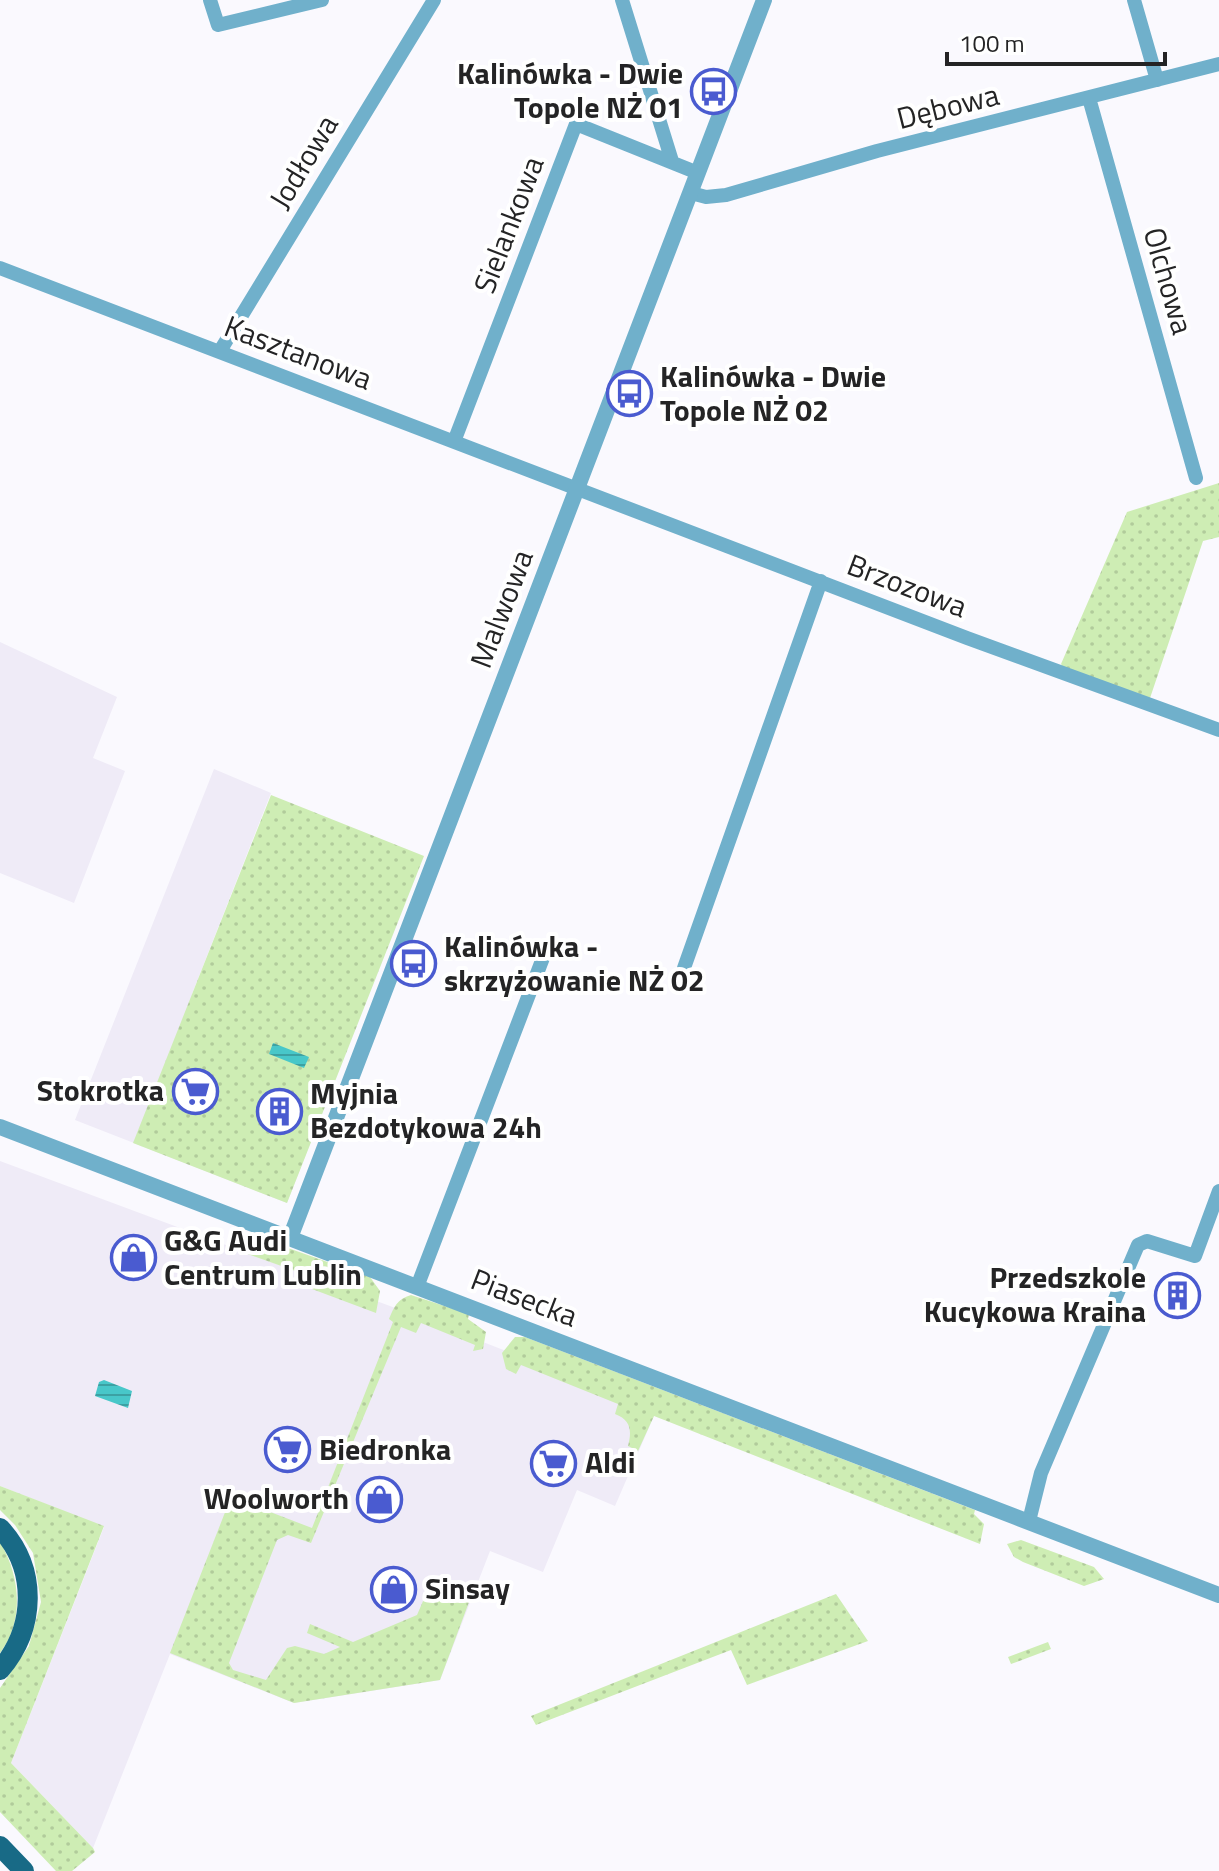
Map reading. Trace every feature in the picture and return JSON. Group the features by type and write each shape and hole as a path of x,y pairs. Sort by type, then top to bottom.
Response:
{"main road":[{"path":"0,1528 20,1558 29,1597 20,1639 0,1670"},
{"path":"0,1846 24,1871"}],"street":[{"path":"210,0 218,25 322,0"},
{"name":"Jodłowa","path":"220,351 434,0"},
{"path":"622,0 672,161 698,173"},
{"name":"Malwowa","path":"290,1238 764,0"},
{"path":"1134,0 1157,80"},
{"name":"Dębowa","path":"691,193 706,197 726,195 877,151 1219,64"},
{"name":"Olchowa","path":"1089,98 1196,478"},
{"name":"Sielankowa","path":"455,439 576,124 672,161"},
{"name":"Kasztanowa","path":"0,268 578,487"},
{"name":"Brzozowa","path":"578,487 1219,730"},
{"path":"684,968 821,581"},
{"path":"417,1287 546,950"},
{"name":"Piasecka","path":"0,1127 1219,1595"},
{"path":"1029,1521 1041,1473 1138,1245 1147,1241 1195,1256 1219,1191"}],"shaded area":[{"path":"0,642 117,697 93,758 125,771 74,903 0,873"},
{"path":"214,769 271,793 192,994 346,1051 287,1203 75,1120"},
{"path":"0,1161 545,1366 654,1416 615,1506 577,1490 543,1572 490,1551 440,1680 294,1703 170,1654 93,1848 11,1763 104,1527 0,1486"}],"green space":[{"path":"1219,483 1219,537 1203,541 1148,704 1067,674 1061,664 1127,512"},
{"path":"271,795 424,856 287,1203 133,1143"},
{"path":"240,1231 370,1277 380,1291 376,1313 312,1289 315,1278 228,1247 231,1235"},
{"path":"411,1295 469,1314 468,1319 486,1332 483,1349 473,1351 475,1345 421,1323 416,1333 401,1327 311,1543 288,1535 277,1540 229,1663 233,1670 266,1680 287,1648 295,1646 324,1654 340,1647 307,1633 310,1624 353,1642 417,1615 433,1578 472,1594 440,1680 294,1703 170,1653 231,1497 312,1528 393,1322 389,1319 394,1307"},
{"path":"515,1337 525,1337 975,1510 974,1514 984,1524 980,1544 654,1416 638,1451 628,1446 629,1427 624,1419 615,1414 618,1404 521,1365 516,1374 506,1369 502,1353"},
{"path":"0,1486 104,1526 11,1763 93,1848 95,1852 72,1871 56,1871 0,1812 0,1688 29,1646 41,1602 33,1553 15,1525 0,1510"},
{"path":"1021,1540 1094,1567 1104,1579 1084,1586 1023,1562 1014,1557 1007,1544"},
{"path":"0,1542 12,1569 17,1598 13,1627 0,1653"},
{"path":"836,1594 868,1641 747,1685 731,1650 536,1725 531,1716"},
{"path":"1048,1642 1051,1649 1011,1664 1008,1657"}],"water":[{"path":"273,1043 309,1057 304,1068 269,1054"},
{"path":"104,1380 132,1391 128,1408 95,1396 99,1382"}],"place":[{"name":"Kalinówka - Dwie Topole NŻ 01","path":"714,91"},
{"name":"Kalinówka - Dwie Topole NŻ 02","path":"629,394"},
{"name":"Kalinówka - skrzyżowanie NŻ 02","path":"413,964"},
{"name":"Stokrotka","path":"195,1091"},
{"name":"Myjnia Bezdotykowa 24h","path":"279,1111"},
{"name":"G&G Audi Centrum Lublin","path":"133,1258"},
{"name":"Przedszkole Kucykowa Kraina","path":"1177,1295"},
{"name":"Biedronka","path":"288,1450"},
{"name":"Aldi","path":"554,1463"},
{"name":"Woolworth","path":"380,1499"},
{"name":"Sinsay","path":"394,1589"}]}
